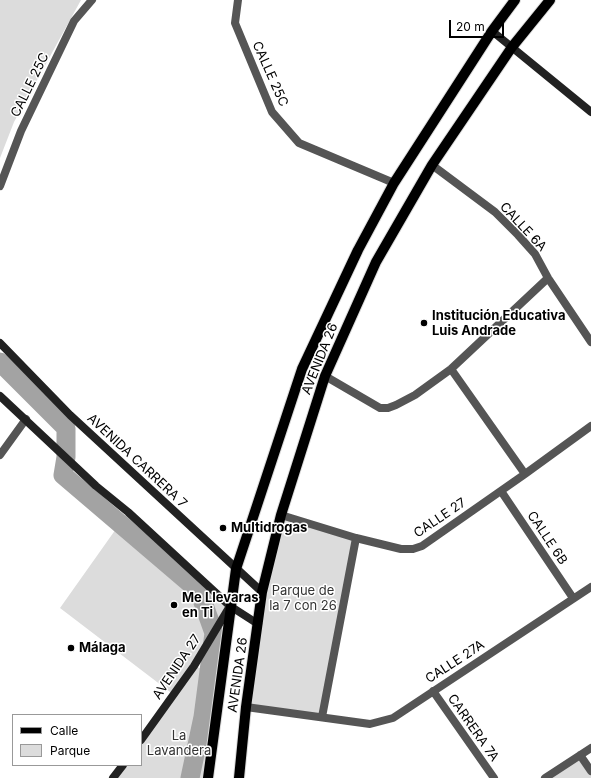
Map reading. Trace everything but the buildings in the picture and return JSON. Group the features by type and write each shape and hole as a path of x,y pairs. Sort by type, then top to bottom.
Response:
{"main road":[{"name":"AVENIDA 26","path":"208,778 236,569 302,369 358,250 394,183 492,31 515,0"},
{"name":"AVENIDA 26","path":"239,778 246,707 262,592 281,515 325,376 376,262 432,165 512,47 550,0"},
{"path":"492,31 591,112"},
{"name":"AVENIDA CARRERA 7","path":"0,343 70,415 262,592"},
{"path":"0,396 96,486 128,512 230,606 258,624"},
{"name":"AVENIDA 27","path":"142,739 194,666 230,606"},
{"path":"113,778 122,766"}],"street":[{"name":"CALLE 25C","path":"0,186 21,131 74,21 92,0"},
{"name":"CALLE 25C","path":"238,0 235,24 272,112 299,143 394,183"},
{"name":"CALLE 6A","path":"432,165 495,212 535,254 548,278 591,342"},
{"path":"325,376 380,408 388,408 396,405 415,395 451,369 548,278"},
{"path":"451,369 525,474"},
{"path":"0,455 26,419"},
{"name":"CALLE 27","path":"281,515 356,538 401,549 413,549 422,546 591,426"},
{"name":"CALLE 6B","path":"501,491 574,598"},
{"path":"322,717 356,538"},
{"name":"CALLE 27A","path":"246,707 370,724 393,718 591,587"},
{"name":"CARRERA 7A","path":"433,691 494,778"},
{"path":"545,778 591,748"},
{"path":"580,755 591,771"}],"green space":[{"path":"0,0 81,0 14,122 0,158"},
{"name":"La Lavandera","path":"128,512 230,606 194,666 221,675 208,778 113,778 122,766 142,766 142,739 174,695 60,608"},
{"name":"Parque de la 7 con 26","path":"281,515 356,538 322,717 246,707"},
{"path":"580,755 591,771 591,778 545,778"}],"waterway":[{"path":"0,362 66,428 66,457 63,475 199,591 214,633 203,717 190,778"}],"place":[{"name":"Institución Educativa Luis Andrade","path":"424,323"},
{"name":"Multidrogas","path":"223,528"},
{"name":"Me Llevaras en Ti","path":"174,605"},
{"name":"Málaga","path":"71,648"}]}
